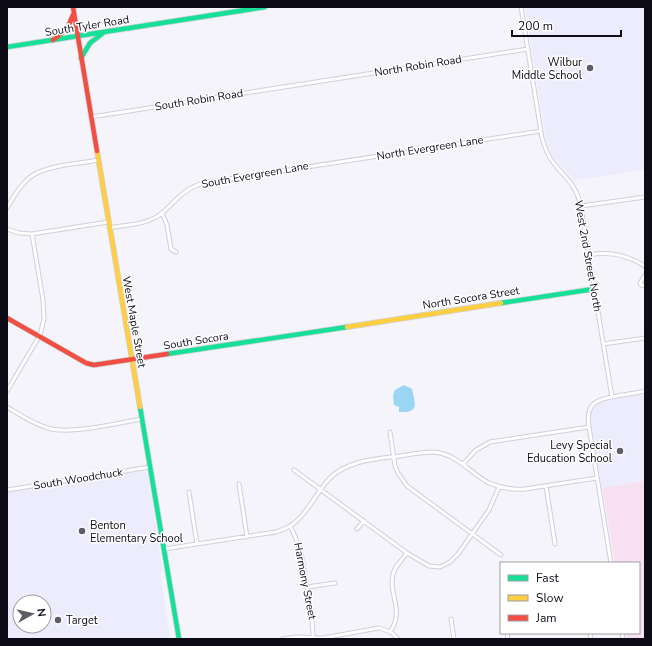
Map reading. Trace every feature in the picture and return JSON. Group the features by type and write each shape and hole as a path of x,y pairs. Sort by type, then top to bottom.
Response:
{"main road":[{"name":"West Maple Street","path":"73,7 179,639"},
{"name":"South Tyler Road","path":"7,47 265,7"},
{"path":"52,40 67,29 74,14"},
{"path":"81,58 90,43 105,32"},
{"name":"North Socora Street","path":"351,326 594,289"},
{"name":"South Socora","path":"7,318 86,363 94,366 351,326"}],"street":[{"name":"West 2nd Street North","path":"521,7 541,131 548,156 574,187 581,206 612,397"},
{"name":"North Robin Road","path":"308,83 528,49"},
{"name":"South Robin Road","path":"91,117 308,83"},
{"name":"North Evergreen Lane","path":"318,165 541,131"},
{"path":"7,208 21,186 30,177 39,172 52,168 98,160"},
{"name":"South Evergreen Lane","path":"109,228 145,222 158,216 180,196 203,183 318,165"},
{"path":"581,206 643,196"},
{"path":"162,213 167,225 171,249 176,252"},
{"path":"7,229 19,233 32,234 108,222"},
{"path":"7,391 43,327 44,310 32,234"},
{"path":"589,254 618,254 634,259 645,266"},
{"path":"645,275 640,283 641,285 645,286"},
{"path":"604,344 645,338"},
{"path":"611,562 588,415 593,405 600,400 645,391"},
{"path":"7,407 36,424 48,428 65,430 142,419"},
{"path":"463,464 476,450 490,442 589,427"},
{"path":"390,432 398,473 407,486 501,555"},
{"path":"164,550 276,532 290,526 299,519 329,478 348,466 359,462 434,452 451,457 488,482 499,487 515,490 597,478"},
{"name":"South Woodchuck","path":"7,490 150,467"},
{"path":"294,470 407,553 429,566 440,567 455,558 489,510 499,487"},
{"path":"239,484 247,537"},
{"path":"546,486 555,544"},
{"path":"189,492 197,544"},
{"path":"358,529 364,520"},
{"name":"Harmony Street","path":"290,526 297,539 300,549 307,587 313,638"},
{"path":"390,632 397,619 393,586 394,571 407,553"},
{"path":"307,587 335,583"},
{"path":"451,619 454,639"},
{"path":"283,639 296,637 341,637 379,628 390,632 398,639"}],"shaded area":[{"name":"Wilbur Middle School","path":"525,7 645,7 645,170 574,180 553,156 546,139"},
{"name":"Levy Special Education School","path":"645,394 645,481 602,488 591,413 595,406 600,402"},
{"name":"Benton Elementary School","path":"143,471 146,473 148,476 163,571 160,572 170,639 7,639 7,492"},
{"path":"645,481 645,639 627,639 626,634 640,634 640,562 615,562 602,488"}],"water":[{"path":"404,385 412,389 415,403 413,409 410,411 399,412 399,407 394,405 393,395 395,390"}],"traffic: fast":[{"path":"7,47 265,7"},
{"path":"81,58 90,43 103,33"},
{"path":"501,303 594,289"},
{"path":"167,354 347,327"},
{"path":"140,407 179,639"}],"traffic: slow":[{"path":"97,151 140,407"},
{"path":"347,327 501,303"}],"traffic: jam":[{"path":"73,7 97,151"},
{"path":"53,40 67,29 73,15"},
{"path":"7,318 86,363 94,365 167,354"}],"place":[{"name":"Wilbur Middle School","path":"590,68"},
{"name":"Levy Special Education School","path":"620,451"},
{"name":"Benton Elementary School","path":"82,531"},
{"name":"Target","path":"58,620"}]}
